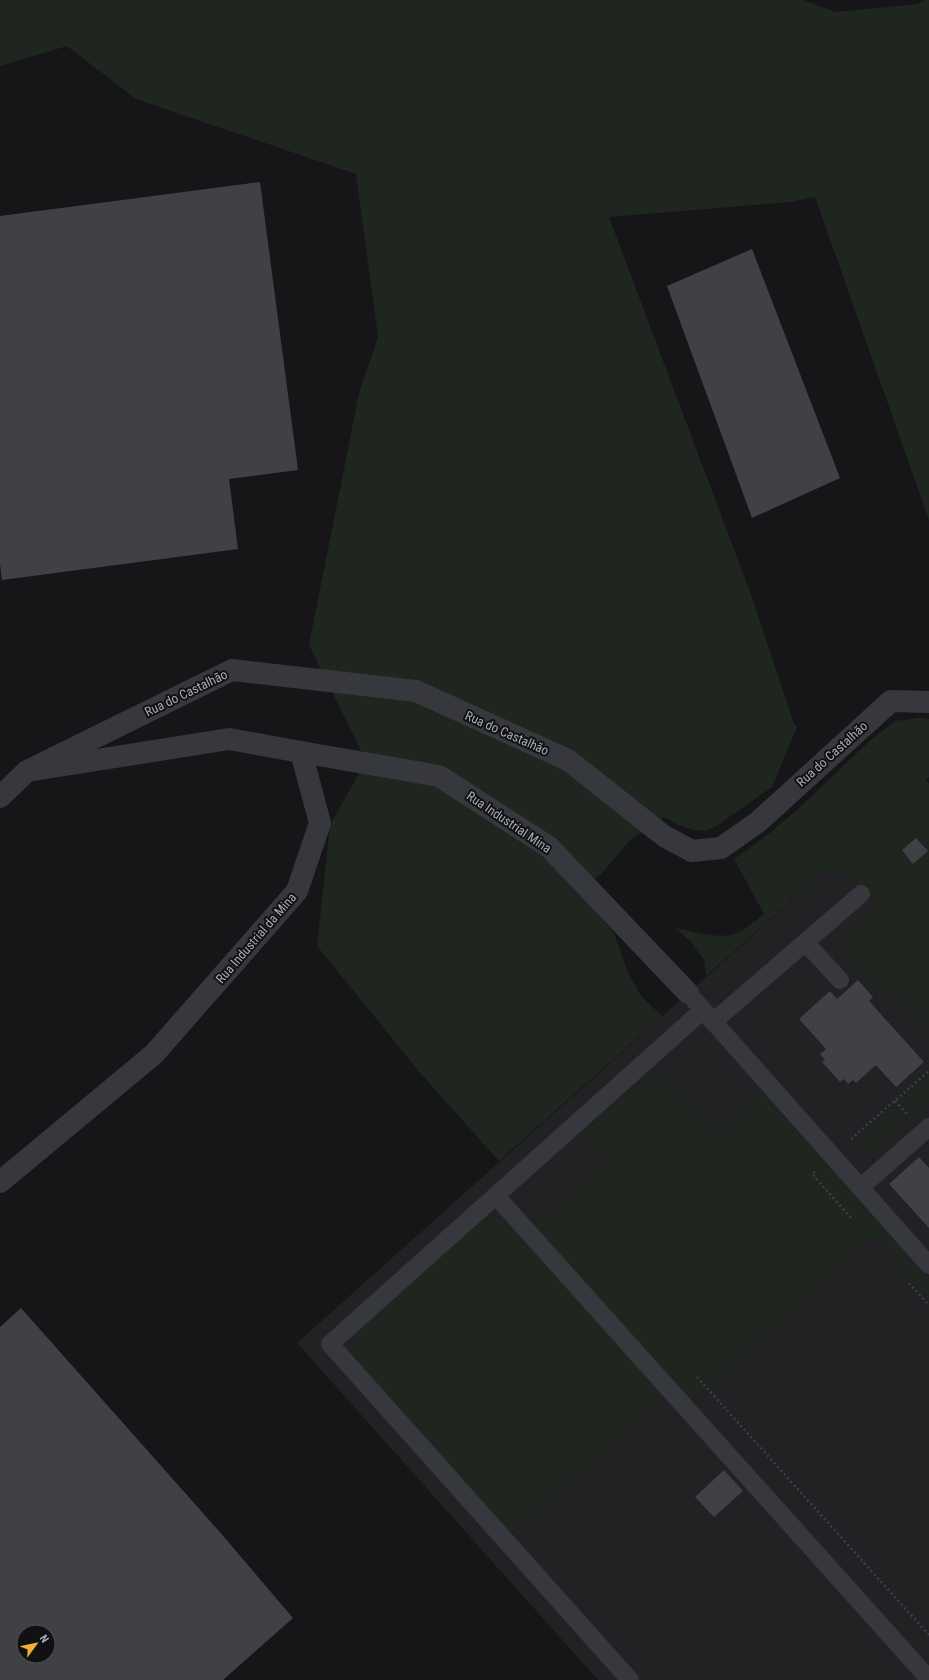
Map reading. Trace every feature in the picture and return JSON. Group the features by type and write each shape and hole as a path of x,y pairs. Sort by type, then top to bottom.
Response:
{"street":[{"name":"Rua do Castalhão","path":"27,771 232,670 416,691 568,760 664,836 692,851 720,848 758,822 891,701 929,702"},
{"path":"0,797 27,771 229,739 301,752"},
{"name":"Rua Industrial Mina","path":"301,752 439,776 549,847 688,993"},
{"name":"Rua Industrial da Mina","path":"0,1182 154,1054 297,891 320,823 301,752"}],"lane":[{"path":"630,1680 330,1344 496,1196 708,1016 805,942 861,894"},
{"path":"805,942 840,980"},
{"path":"688,993 929,1265"},
{"path":"860,1188 929,1127"},
{"path":"496,1196 929,1679"}],"path":[{"path":"697,1377 929,1635"}],"shaded area":[{"path":"0,0 803,0 836,12 918,4 924,0 929,0 929,520 815,197 790,202 609,217 750,592 794,724 797,727 772,787 707,831 693,830 679,825 665,817 629,841 601,874 578,891 614,933 628,973 642,997 662,1016 499,1161 422,1075 317,946 330,825 366,761 309,645 359,393 378,337 356,174 136,99 67,46 0,66"},
{"path":"919,718 929,719 929,777 926,780 929,784 929,1026 897,989 886,999 838,945 880,907 854,880 827,869 706,976 704,960 690,941 675,928 716,936 730,935 743,930 764,914 734,859 766,836 798,809 874,737 895,721"},
{"path":"827,869 929,870 929,1680 598,1680 297,1343"},
{"path":"657,1069 717,1136 747,1109 743,1105 760,1090 929,1279 929,1299 874,1237 690,1401 535,1227 609,1161 584,1133"},
{"path":"929,1075 929,1104 914,1117 900,1100"},
{"path":"894,1106 908,1121 875,1151 870,1145 863,1151 855,1142"},
{"path":"494,1217 502,1219 510,1224 664,1396 511,1533 361,1365 356,1355 354,1346 354,1341 360,1327 475,1225 483,1220"}],"building":[{"path":"260,182 298,470 229,479 238,549 2,580 0,564 0,216"},
{"path":"752,249 840,478 752,518 667,286"},
{"path":"916,838 928,851 913,864 902,850"},
{"path":"858,980 873,997 869,1001 924,1062 896,1087 876,1065 856,1083 853,1080 848,1084 844,1079 840,1082 822,1062 825,1060 820,1054 826,1049 799,1019 830,991 837,999"},
{"path":"919,1157 929,1168 929,1228 889,1184"},
{"path":"21,1308 218,1530 293,1618 223,1680 0,1680 0,1327"},
{"path":"724,1470 743,1491 714,1517 695,1497"}]}
